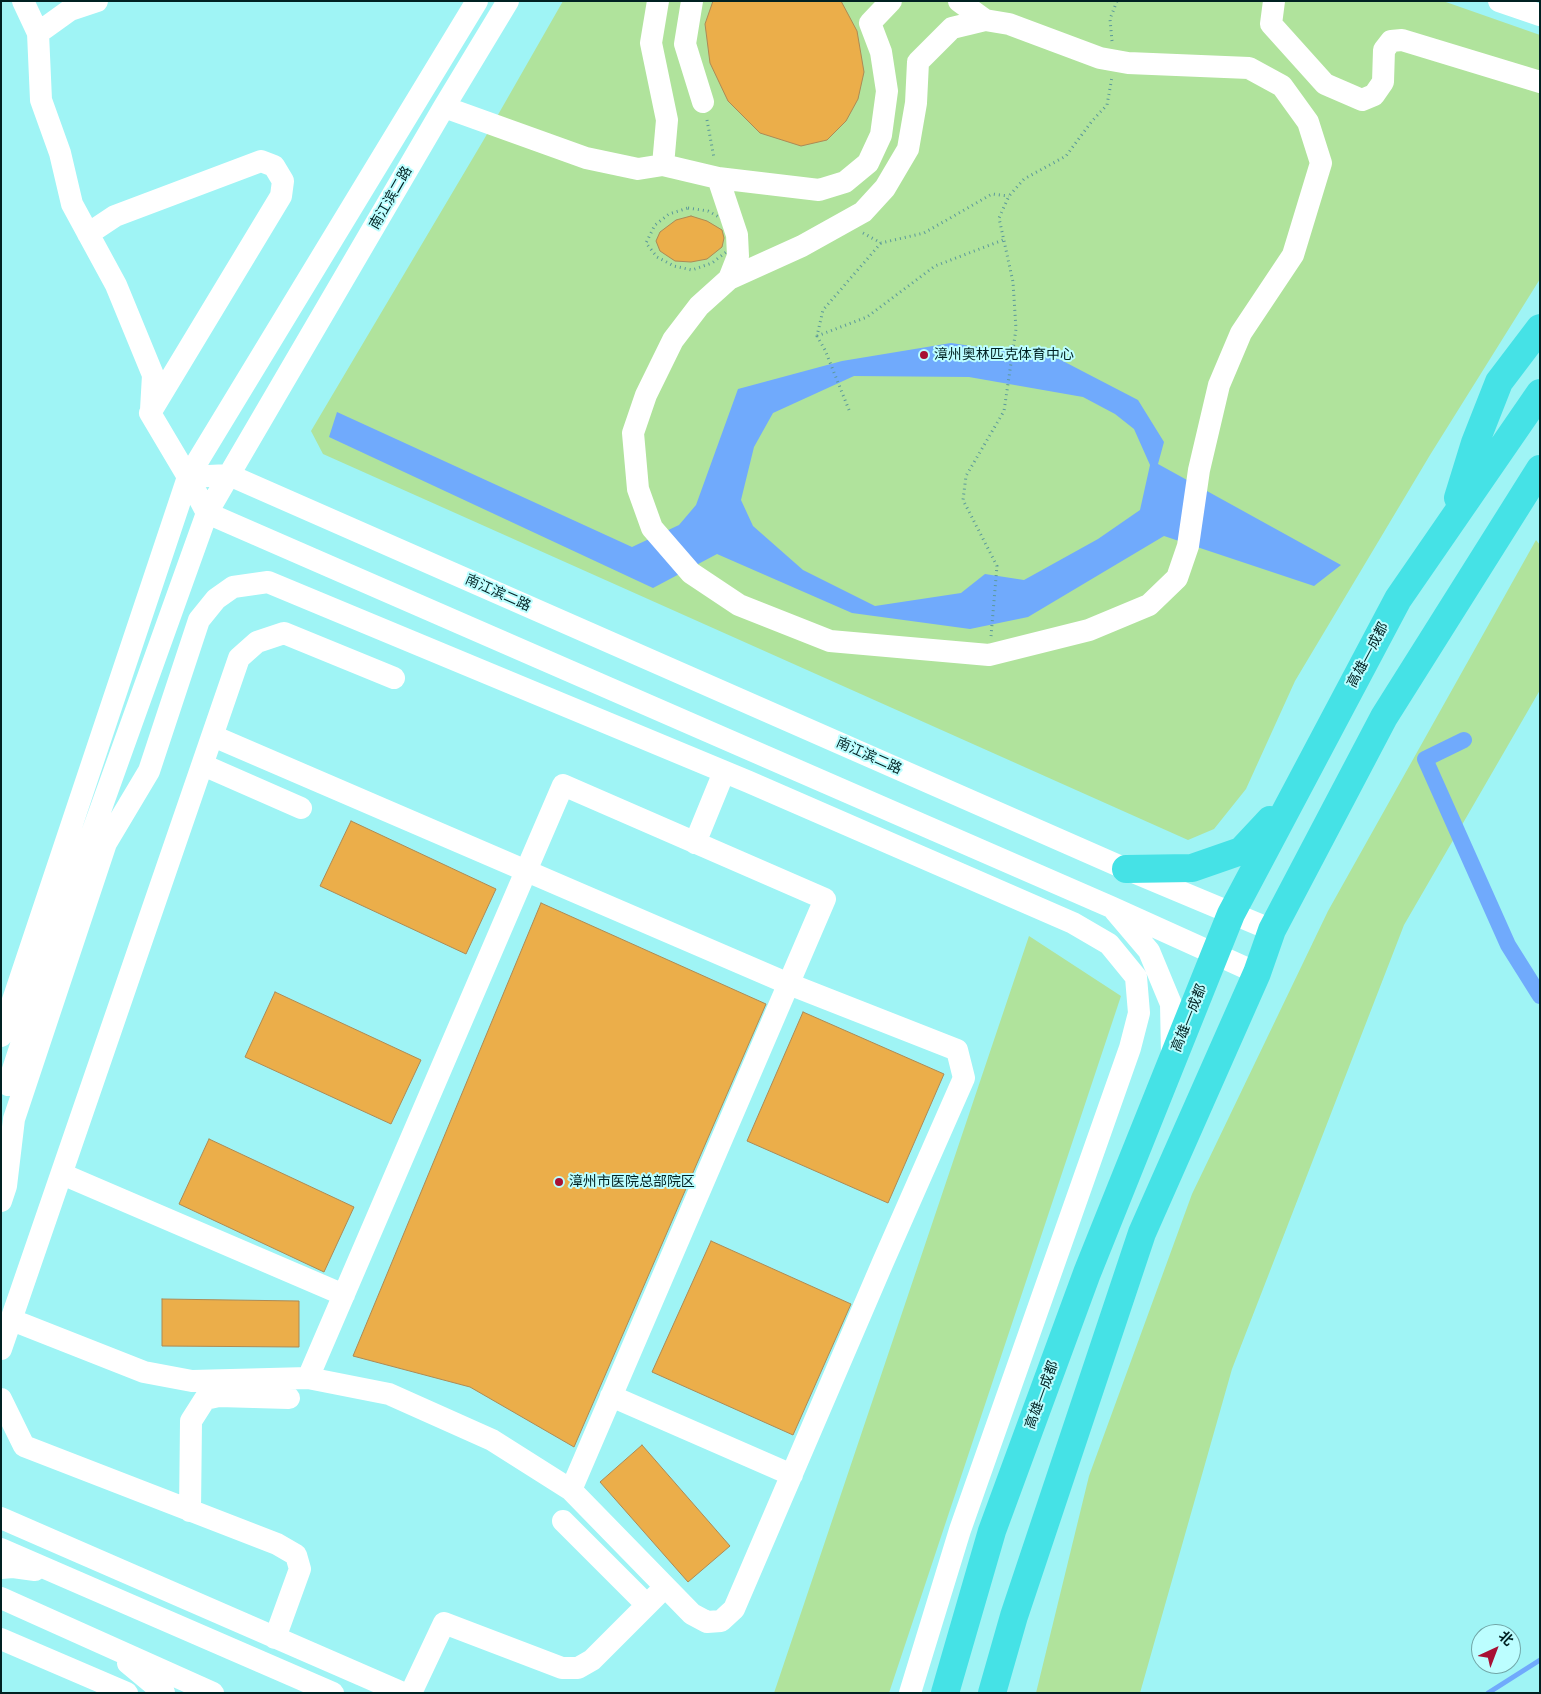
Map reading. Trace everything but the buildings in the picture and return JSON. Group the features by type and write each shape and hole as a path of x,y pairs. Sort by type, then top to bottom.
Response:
{"highway":[{"path":"1449,524 1475,443 1499,382 1540,328"},
{"name":"高雄—成都","path":"945,1693 992,1532 1087,1273 1231,914 1398,599 1540,393"},
{"path":"992,1693 1014,1616 1142,1234 1258,973 1272,930 1384,717 1535,481"},
{"path":"1126,869 1192,868 1241,851 1294,796"}],"street":[{"path":"23,1 38,33 41,100 60,153 72,204 116,285 152,375 150,413 207,512 1258,973"},
{"path":"38,33 68,6 97,1"},
{"name":"南江滨二路","path":"1,1036 188,478 477,1"},
{"name":"南江滨二路","path":"508,1 229,475 1126,869 1272,930"},
{"path":"658,1 651,43 667,120 663,165"},
{"path":"692,1 685,44 703,102"},
{"path":"444,107 586,158 638,169 663,165 718,178 819,190 845,182 868,163 881,135 887,92 881,52 870,23 891,1"},
{"path":"958,1 985,20"},
{"path":"1274,1 1271,24 1324,84 1362,100 1374,95 1384,82 1384,50 1391,41 1402,40 1540,82"},
{"path":"1499,1 1540,14"},
{"path":"985,20 1009,24 1100,58 1115,61 1249,68 1282,86 1308,122 1321,163 1293,254 1241,333 1219,385 1199,470 1188,546 1177,578 1149,605 1089,630 989,655 830,641 739,605 691,573 652,528 638,489 633,433 646,395 673,340 698,306 729,279 802,246 864,212 885,188 908,149 916,103 918,62 952,28 985,20"},
{"path":"88,234 116,216 261,161 274,166 283,181 281,196 150,413"},
{"path":"718,178 737,235 738,256 729,279"},
{"path":"188,478 229,475"},
{"path":"1,1108 68,902 207,512 229,475"},
{"path":"1,1201 6,1186 14,1119 106,842 149,771 199,620 216,599 233,587 268,582 724,772 1073,923 1109,944 1136,977 1139,1013 1130,1048 960,1530 910,1693"},
{"path":"1,1350 239,658 257,642 284,633 394,678"},
{"path":"12,1320 144,1372 192,1381 308,1378 389,1394 492,1440 571,1490 692,1614 708,1622 721,1621 734,1609 964,1078 957,1050 789,984 212,736"},
{"path":"203,765 301,808"},
{"path":"695,843 724,772"},
{"path":"308,1378 563,785 825,899 571,1490"},
{"path":"1111,907 1149,951 1171,1004 1173,1060"},
{"path":"62,1174 344,1294"},
{"path":"181,1379 192,1419 190,1511"},
{"path":"192,1419 205,1399 219,1396 289,1398"},
{"path":"611,1396 792,1475"},
{"path":"1,1398 24,1446 277,1544 296,1555 300,1569 275,1638"},
{"path":"1,1508 239,1610 275,1638"},
{"path":"1,1518 403,1693"},
{"path":"564,1521 648,1605"},
{"path":"1,1540 56,1572"},
{"path":"1,1549 333,1693"},
{"path":"1,1568 14,1567 56,1572"},
{"path":"411,1693 444,1623 562,1668 578,1668 592,1660 666,1587"},
{"path":"2,1599 213,1693"},
{"path":"175,1624 275,1638"},
{"path":"1,1639 127,1693"},
{"path":"106,1645 164,1693"}],"path":[{"path":"989,655 997,566 963,500 966,476 1004,412 1016,329 1013,282 1000,218 1009,196 1024,179 1066,156 1107,104 1115,61 1110,19 1117,1"},
{"path":"703,102 718,178"},
{"path":"849,410 825,350 817,336 823,310 881,243 924,233 992,194 1009,196"},
{"path":"688,208 708,211 728,222 737,235 730,249 712,263 692,270 674,266 657,257 646,242 655,225 669,214 688,208"},
{"path":"844,222 881,243"},
{"path":"817,336 866,318 935,266 1003,240"}],"green space":[{"name":"漳州奥林匹克体育中心","path":"563,1 1443,1 1540,35 1540,279 1430,455 1295,681 1246,789 1214,829 1188,840 323,454 311,431 483,141"},
{"path":"1536,540 1540,545 1540,690 1404,925 1232,1369 1140,1693 1036,1693 1089,1476 1192,1194 1328,911"},
{"path":"1029,936 1121,996 889,1693 774,1693"}],"water":[{"path":"951,343 1059,359 1138,400 1164,442 1158,464 1341,565 1314,586 1164,536 1028,617 970,629 852,613 717,554 653,588 329,437 337,412 632,547 679,525 696,505 738,389 842,361","holes":["854,376 969,377 1083,397 1115,414 1134,429 1150,465 1140,510 1098,539 1024,580 985,574 961,593 875,606 803,570 753,526 741,500 754,447 773,413"]}],"waterway":[{"path":"1464,740 1425,759 1508,945 1540,996"},
{"path":"1488,1693 1540,1660"}],"place":[{"name":"漳州奥林匹克体育中心","path":"924,355"},
{"name":"漳州市医院总部院区","path":"559,1182"}]}
